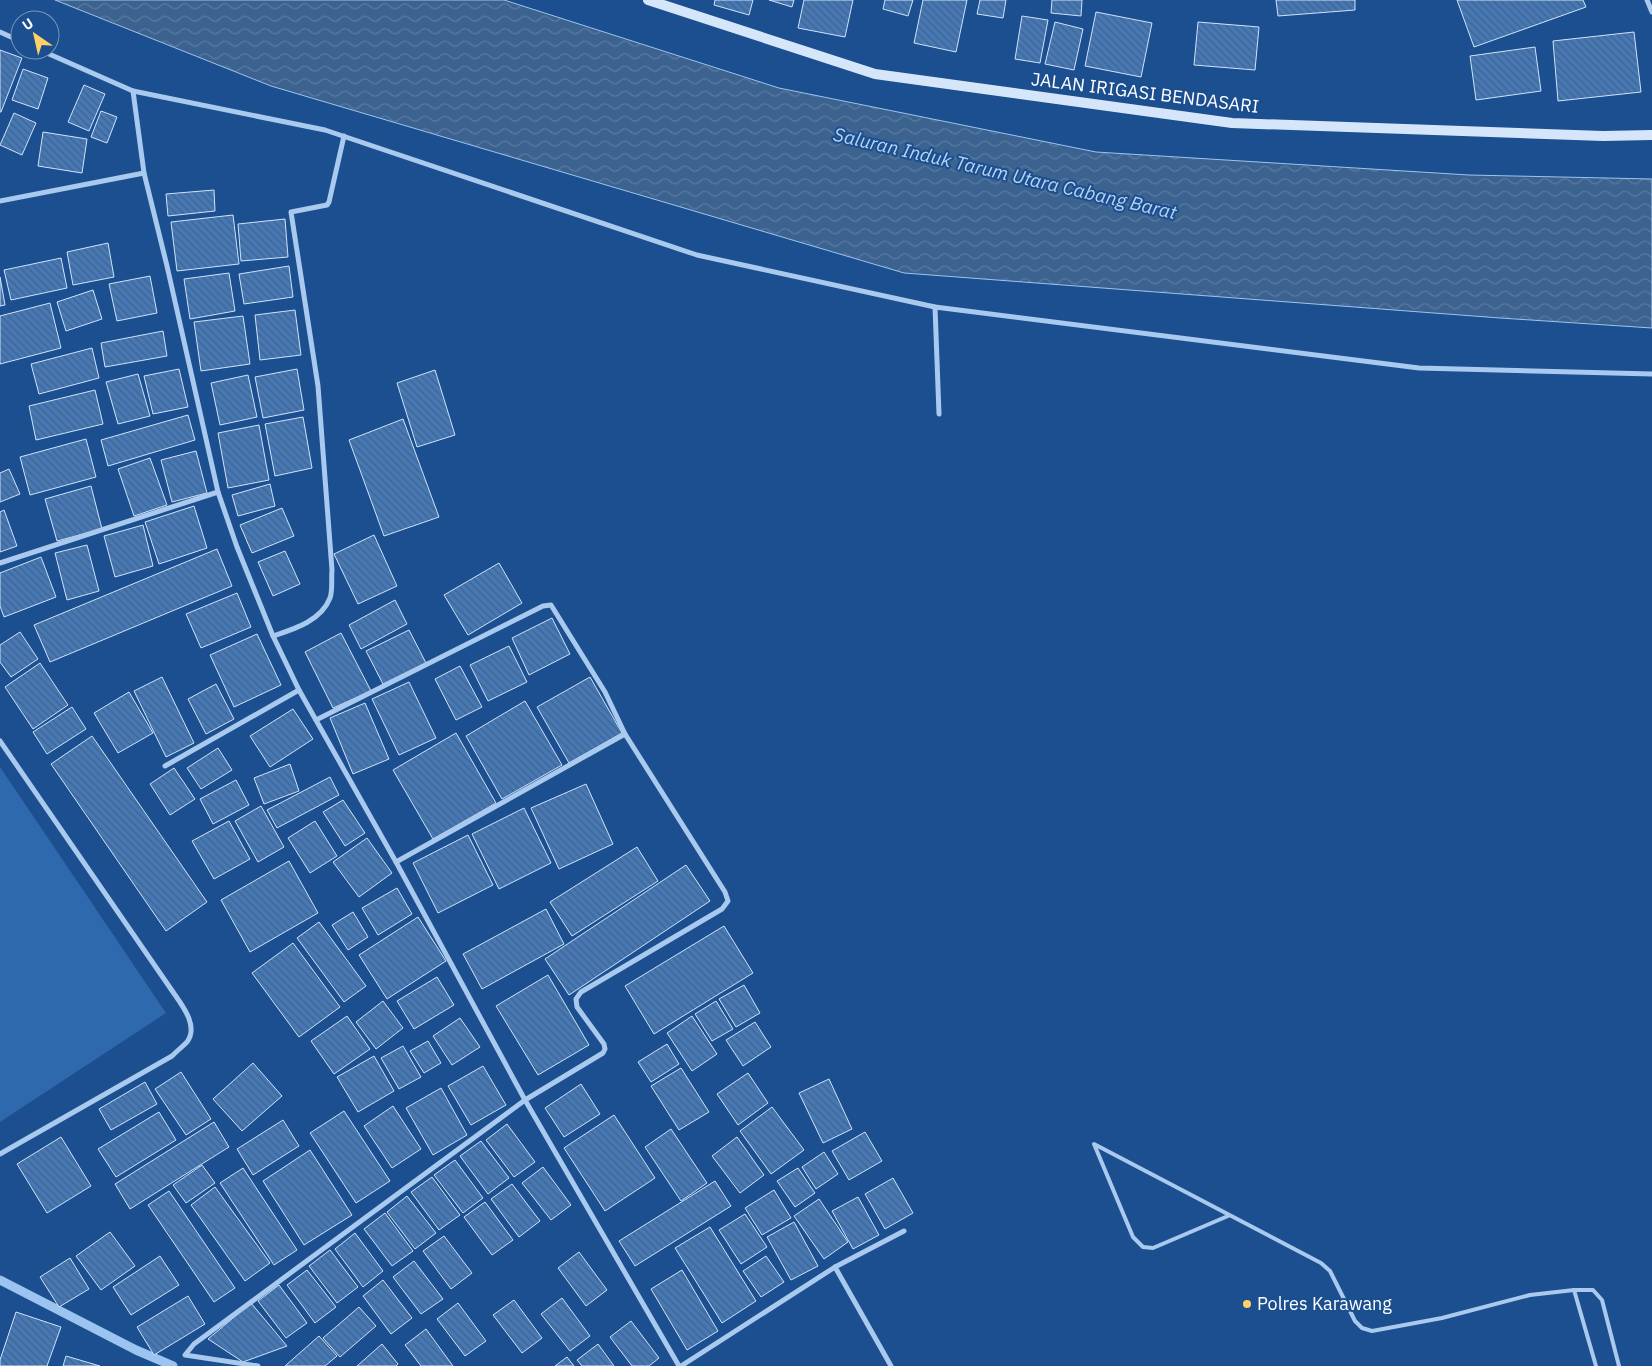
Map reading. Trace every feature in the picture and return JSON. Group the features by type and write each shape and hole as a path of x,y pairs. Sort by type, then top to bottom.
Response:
{"street":[{"name":"JALAN IRIGASI BENDASARI","path":"648,0 875,74 1223,122 1603,136 1652,135"},
{"path":"1647,0 1652,12"},
{"path":"60,59 133,91 325,130 697,255 935,307 1419,368 1652,374"},
{"path":"133,91 144,173 218,492 237,547 273,636 299,690 396,862 525,1100 680,1366 835,1267 904,1230"},
{"path":"273,636 302,625 319,613 330,597 332,570 318,386 291,212 327,205 344,136"},
{"path":"0,201 144,173"},
{"path":"935,307 939,414"},
{"path":"0,563 218,492"},
{"path":"258,1366 185,1355 194,1344 525,1100 603,1053 605,1049 604,1044 577,1007 576,999 581,992 722,909 728,901 725,892 625,734 605,692 551,605 543,606 316,720"},
{"path":"165,766 299,690"},
{"path":"396,862 625,734"},
{"path":"0,742 173,992 186,1012 191,1027 188,1040 172,1056 0,1154"},
{"path":"835,1267 891,1366"}],"lane":[{"path":"1228,1216 1153,1248 1143,1247 1133,1237 1094,1144 1228,1216 1321,1263 1330,1271 1355,1321 1362,1328 1372,1331 1442,1318 1530,1296 1574,1290 1593,1290 1602,1300 1619,1366"},
{"path":"1574,1290 1596,1366"}],"shaded area":[{"path":"0,767 166,1013 0,1122"}],"water":[{"name":"Saluran Induk Tarum Utara Cabang Barat","path":"55,0 504,0 779,88 1096,152 1469,175 1652,179 1652,328 904,273 271,86"}],"building":[{"path":"715,0 753,0 749,15 714,5"},
{"path":"769,0 794,0 792,7"},
{"path":"804,0 853,0 845,37 798,28"},
{"path":"885,0 913,0 908,16 883,9"},
{"path":"923,0 967,0 956,52 914,43"},
{"path":"980,0 1006,0 1003,18 977,14"},
{"path":"1052,0 1082,0 1081,16 1051,13"},
{"path":"1276,0 1355,0 1355,10 1278,16"},
{"path":"1457,0 1583,0 1586,7 1474,47"},
{"path":"1096,12 1152,23 1141,77 1085,66"},
{"path":"1022,16 1048,20 1040,63 1015,59"},
{"path":"1055,22 1083,29 1074,70 1045,64"},
{"path":"1198,22 1259,27 1255,70 1194,65"},
{"path":"1634,32 1641,92 1558,101 1553,41"},
{"path":"1535,47 1541,91 1476,100 1470,56"},
{"path":"0,50 10,54 10,60 21,60 0,112"},
{"path":"23,69 48,78 38,109 12,100"},
{"path":"84,85 105,94 89,131 68,122"},
{"path":"101,111 117,117 107,143 91,137"},
{"path":"14,113 36,123 22,155 0,145"},
{"path":"43,132 87,139 82,173 38,166"},
{"path":"214,190 215,211 168,216 166,194"},
{"path":"233,215 239,264 177,271 171,222"},
{"path":"285,219 288,257 241,261 238,224"},
{"path":"108,243 114,277 73,285 67,252"},
{"path":"61,258 67,288 11,300 4,270"},
{"path":"289,266 293,297 244,304 239,274"},
{"path":"229,273 235,311 190,319 184,279"},
{"path":"150,276 157,313 117,321 109,284"},
{"path":"0,277 5,305 0,306"},
{"path":"93,290 102,319 66,331 57,302"},
{"path":"50,303 61,348 0,364 0,316"},
{"path":"295,310 301,355 260,360 255,315"},
{"path":"243,316 250,364 201,371 194,322"},
{"path":"163,331 167,356 105,367 101,343"},
{"path":"92,348 99,378 39,394 31,364"},
{"path":"179,369 188,407 153,414 144,376"},
{"path":"297,369 304,410 263,418 255,377"},
{"path":"435,370 455,435 417,447 397,383"},
{"path":"138,374 150,416 118,424 106,382"},
{"path":"248,375 257,417 220,425 211,383"},
{"path":"95,390 103,424 36,440 29,406"},
{"path":"188,415 195,440 108,466 101,440"},
{"path":"303,417 312,468 275,476 265,424"},
{"path":"403,419 439,517 384,536 349,440"},
{"path":"259,425 269,480 228,488 218,433"},
{"path":"86,439 96,477 30,495 20,457"},
{"path":"196,451 207,493 172,502 161,460"},
{"path":"150,458 167,505 134,516 118,469"},
{"path":"9,469 20,494 0,502 0,473"},
{"path":"270,484 275,506 238,516 232,495"},
{"path":"91,486 102,529 57,541 45,499"},
{"path":"194,506 207,548 159,564 145,522"},
{"path":"282,508 294,536 252,553 240,525"},
{"path":"4,510 17,546 0,552 0,512"},
{"path":"143,525 153,566 115,577 104,536"},
{"path":"374,535 397,586 358,604 334,554"},
{"path":"87,545 99,591 67,600 55,553"},
{"path":"217,549 232,586 50,662 34,625"},
{"path":"285,551 300,584 273,596 258,562"},
{"path":"41,557 56,597 4,617 0,606 0,573"},
{"path":"499,563 522,603 468,635 444,595"},
{"path":"237,593 251,627 201,648 186,614"},
{"path":"395,600 407,624 361,649 349,625"},
{"path":"552,618 570,654 529,675 512,638"},
{"path":"409,630 426,663 383,684 366,651"},
{"path":"20,632 38,659 11,677 0,662 0,645"},
{"path":"341,633 371,691 333,708 305,652"},
{"path":"257,634 281,685 234,707 210,655"},
{"path":"509,646 527,682 488,701 470,665"},
{"path":"40,663 68,705 33,729 5,687"},
{"path":"460,666 482,707 456,720 435,679"},
{"path":"162,677 194,743 166,757 134,691"},
{"path":"590,677 622,733 569,763 537,707"},
{"path":"409,682 436,738 399,755 372,699"},
{"path":"216,684 234,719 206,734 188,699"},
{"path":"129,692 153,733 118,753 94,713"},
{"path":"525,701 562,765 502,799 466,736"},
{"path":"365,703 389,759 353,774 330,718"},
{"path":"72,707 86,729 47,754 33,732"},
{"path":"293,709 313,739 270,767 250,736"},
{"path":"456,733 496,803 433,839 393,770"},
{"path":"92,736 207,902 166,931 51,764"},
{"path":"218,748 232,770 201,789 187,768"},
{"path":"290,764 299,791 264,804 254,778"},
{"path":"174,768 195,799 170,815 150,784"},
{"path":"330,777 339,795 277,828 267,810"},
{"path":"236,780 249,805 213,824 200,799"},
{"path":"586,784 613,844 559,869 531,808"},
{"path":"343,800 365,833 345,846 323,812"},
{"path":"261,806 284,847 258,862 235,821"},
{"path":"524,808 551,863 499,889 472,834"},
{"path":"229,821 250,859 214,879 192,841"},
{"path":"315,821 337,856 310,873 288,838"},
{"path":"468,835 493,885 438,913 413,863"},
{"path":"367,838 392,873 359,897 333,862"},
{"path":"637,847 658,881 572,936 550,902"},
{"path":"289,861 318,913 250,952 221,900"},
{"path":"686,865 710,901 569,995 545,959"},
{"path":"397,888 412,914 378,935 362,908"},
{"path":"546,909 564,944 482,989 463,954"},
{"path":"353,912 368,937 348,950 332,925"},
{"path":"418,917 446,961 387,999 359,955"},
{"path":"319,922 366,986 344,1002 297,938"},
{"path":"724,926 753,973 654,1034 625,986"},
{"path":"293,943 340,1007 299,1037 252,973"},
{"path":"548,975 589,1045 538,1075 496,1006"},
{"path":"437,977 454,1005 414,1029 397,1001"},
{"path":"744,985 760,1013 736,1027 719,999"},
{"path":"383,1001 403,1028 376,1049 356,1022"},
{"path":"716,1001 733,1029 712,1041 695,1014"},
{"path":"347,1016 370,1049 334,1074 311,1041"},
{"path":"692,1016 717,1054 692,1071 667,1033"},
{"path":"460,1018 480,1047 452,1065 433,1036"},
{"path":"755,1022 771,1047 743,1066 726,1040"},
{"path":"428,1041 441,1063 424,1073 410,1051"},
{"path":"667,1044 679,1064 651,1082 638,1062"},
{"path":"403,1046 421,1077 399,1089 381,1058"},
{"path":"374,1056 394,1091 358,1112 337,1077"},
{"path":"253,1063 282,1096 242,1131 213,1099"},
{"path":"483,1066 506,1105 471,1125 448,1086"},
{"path":"681,1068 709,1112 679,1130 651,1086"},
{"path":"181,1072 211,1119 186,1135 155,1089"},
{"path":"748,1073 768,1103 738,1125 717,1094"},
{"path":"829,1079 852,1129 823,1143 799,1093"},
{"path":"145,1082 157,1104 111,1130 99,1109"},
{"path":"581,1084 600,1114 564,1137 545,1108"},
{"path":"441,1088 467,1135 433,1155 406,1108"},
{"path":"393,1106 421,1149 392,1168 364,1126"},
{"path":"772,1107 804,1150 771,1174 740,1131"},
{"path":"344,1111 390,1181 356,1203 310,1133"},
{"path":"159,1112 176,1140 116,1177 98,1149"},
{"path":"614,1115 655,1178 605,1211 564,1148"},
{"path":"283,1120 299,1146 253,1175 237,1149"},
{"path":"214,1122 229,1147 130,1209 115,1184"},
{"path":"507,1124 535,1162 514,1177 486,1140"},
{"path":"671,1129 707,1183 681,1201 645,1147"},
{"path":"865,1132 882,1161 849,1180 832,1151"},
{"path":"61,1137 91,1186 47,1213 17,1164"},
{"path":"737,1137 764,1175 740,1193 712,1156"},
{"path":"481,1141 509,1178 488,1194 460,1156"},
{"path":"310,1150 352,1215 304,1245 263,1181"},
{"path":"824,1152 838,1174 816,1189 802,1167"},
{"path":"455,1160 483,1198 463,1213 434,1175"},
{"path":"202,1165 215,1183 186,1203 173,1185"},
{"path":"543,1167 571,1205 551,1220 522,1183"},
{"path":"243,1168 297,1250 274,1265 220,1183"},
{"path":"798,1168 815,1193 795,1207 777,1181"},
{"path":"432,1177 460,1215 439,1230 411,1192"},
{"path":"893,1178 913,1213 885,1229 865,1194"},
{"path":"715,1181 731,1206 635,1266 619,1241"},
{"path":"512,1184 540,1221 519,1237 491,1199"},
{"path":"215,1187 270,1263 245,1281 191,1205"},
{"path":"774,1190 791,1218 762,1235 745,1208"},
{"path":"169,1191 235,1288 214,1302 148,1205"},
{"path":"407,1196 436,1233 415,1249 387,1212"},
{"path":"858,1197 879,1235 853,1249 832,1211"},
{"path":"819,1199 848,1242 824,1259 794,1216"},
{"path":"485,1202 513,1240 492,1255 464,1217"},
{"path":"385,1213 413,1251 392,1266 364,1229"},
{"path":"745,1214 767,1247 741,1264 719,1230"},
{"path":"794,1222 818,1266 791,1280 767,1237"},
{"path":"710,1227 756,1301 722,1323 675,1248"},
{"path":"110,1232 135,1266 101,1290 76,1256"},
{"path":"355,1233 383,1271 363,1287 335,1249"},
{"path":"444,1236 472,1273 451,1289 423,1251"},
{"path":"330,1250 358,1287 337,1303 309,1266"},
{"path":"579,1252 607,1290 586,1306 558,1268"},
{"path":"160,1256 179,1285 131,1315 113,1287"},
{"path":"766,1256 784,1282 761,1297 743,1271"},
{"path":"70,1258 89,1289 59,1307 40,1277"},
{"path":"414,1261 443,1299 421,1314 393,1277"},
{"path":"307,1270 336,1307 315,1323 287,1285"},
{"path":"682,1270 718,1331 687,1350 651,1289"},
{"path":"383,1280 412,1318 391,1334 363,1296"},
{"path":"279,1285 307,1323 286,1338 258,1301"},
{"path":"188,1296 205,1324 154,1355 137,1327"},
{"path":"562,1298 590,1336 570,1351 541,1314"},
{"path":"514,1300 542,1338 522,1353 493,1315"},
{"path":"251,1303 287,1346 243,1362 208,1339"},
{"path":"458,1303 486,1341 465,1356 437,1319"},
{"path":"359,1307 376,1326 340,1357 323,1338"},
{"path":"16,1312 61,1327 47,1366 0,1366 0,1360"},
{"path":"631,1321 659,1358 649,1366 632,1366 610,1337"},
{"path":"426,1329 453,1366 421,1366 405,1345"},
{"path":"319,1336 337,1356 325,1366 285,1366"},
{"path":"382,1344 398,1364 396,1366 357,1366"},
{"path":"598,1344 614,1366 582,1366 577,1360"},
{"path":"66,1356 100,1366 63,1366"},
{"path":"567,1357 574,1366 555,1366"}],"waterway":[{"path":"0,1280 136,1350 173,1366"}],"place":[{"name":"Polres Karawang","path":"1247,1304"}]}
